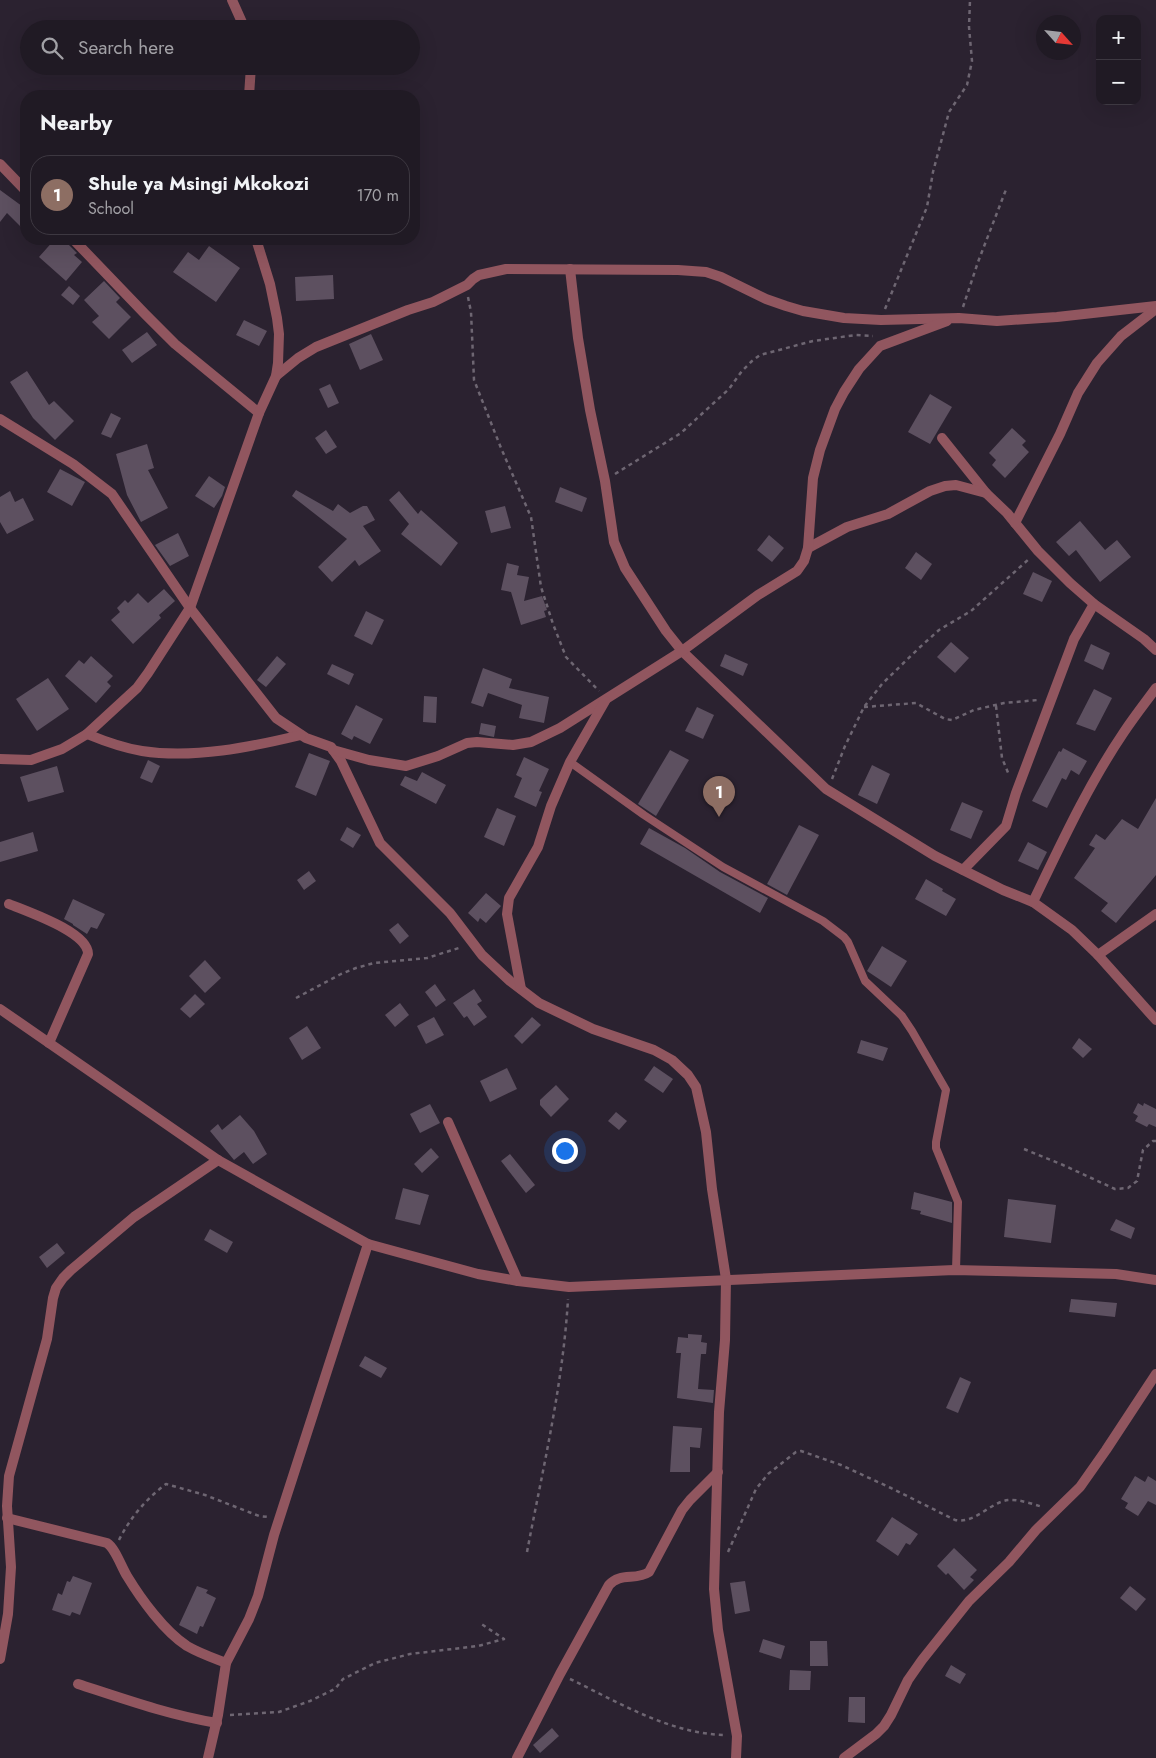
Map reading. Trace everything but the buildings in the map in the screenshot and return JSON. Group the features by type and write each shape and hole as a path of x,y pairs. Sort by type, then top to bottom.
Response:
{"street":[{"path":"232,0 241,20"},
{"path":"249,90 250,75"},
{"path":"0,164 20,185"},
{"path":"79,245 176,344 259,413"},
{"path":"0,759 31,760 62,749 87,734 137,688 190,608 259,413 276,376 280,334 270,284 258,245"},
{"path":"276,376 298,358 316,347 381,320 432,302 467,285 479,275 506,269 678,270 706,272 741,286 766,299 803,311 844,318 997,321 1156,308"},
{"path":"570,269 578,338 590,410 605,481 614,542 620,557 666,631 682,651 826,789 908,841 1003,890 1033,902 1072,930 1098,955 1156,1020"},
{"path":"1016,523 1078,393 1097,363 1122,336 1156,308"},
{"path":"0,419 73,464 112,494 190,608 276,718 302,735 333,750 369,760 406,766 438,756 467,743 520,744 531,742 560,728 682,651 758,595 796,571 804,560 808,548 813,478 820,450 835,409 859,369 880,346 897,338 955,319"},
{"path":"942,438 986,493 1016,523 1038,551 1077,590 1144,638 1156,650"},
{"path":"808,548 848,527 888,514 930,491 945,486 956,485 986,493"},
{"path":"963,870 1006,826 1016,793 1074,638 1094,604"},
{"path":"1033,902 1060,846 1124,730 1156,688"},
{"path":"521,990 512,950 507,906 514,888 538,847 551,806 570,762 607,698"},
{"path":"87,734 140,751 165,753 236,748 302,735"},
{"path":"333,750 342,761 380,843 450,913 482,955 521,990 539,1002 593,1028 654,1050 672,1060 688,1075 696,1087 726,1279 725,1331 719,1412 714,1589 718,1630 737,1736 736,1758"},
{"path":"9,904 54,923 82,940 87,947 88,954 49,1043"},
{"path":"1098,955 1156,914"},
{"path":"0,1010 218,1160 368,1244 478,1274 518,1282 569,1287 956,1270 1116,1274 1156,1280"},
{"path":"448,1122 518,1282"},
{"path":"0,1659 8,1614 11,1567 7,1518 9,1476 47,1339 56,1288 63,1278 134,1217 218,1160"},
{"path":"208,1758 217,1719 226,1663 246,1626 258,1596 282,1513 368,1244"},
{"path":"844,1758 884,1726 892,1715 908,1680 970,1601 1080,1487 1156,1374"},
{"path":"517,1758 560,1674 611,1583 621,1577 641,1577 649,1572 682,1510 718,1472"},
{"path":"7,1518 104,1542 112,1546 117,1561 137,1592 168,1629 186,1645 204,1655 226,1663"},
{"path":"78,1684 179,1716 217,1719"}],"lane":[{"path":"570,762 644,815 723,866 823,921 848,942 865,981 902,1016 946,1090 936,1148 958,1202 956,1270"}],"path":[{"path":"881,320 927,207 933,172 949,112 967,85 972,61 969,27 970,0"},
{"path":"955,319 1007,187"},
{"path":"467,285 471,312 474,380 531,517 542,587 553,624 566,657 607,698"},
{"path":"605,481 681,433 729,389 752,360 760,355 814,341 856,335 897,338"},
{"path":"826,789 836,772 844,746 864,707 882,684 939,630 971,612 1038,551"},
{"path":"864,707 916,703 946,719 952,720 974,710 1033,700 1052,700"},
{"path":"996,706 1002,758 1016,793"},
{"path":"296,998 356,968 374,963 427,958 474,944"},
{"path":"1024,1150 1115,1188 1128,1188 1137,1181 1143,1150 1153,1141 1156,1141"},
{"path":"526,1552 544,1464 566,1337 569,1287"},
{"path":"727,1554 756,1489 768,1474 796,1452 800,1451 841,1466 961,1522 996,1504 1010,1500 1056,1510"},
{"path":"114,1550 127,1524 141,1506 166,1484 205,1495 263,1517 282,1513"},
{"path":"217,1719 279,1712 310,1701 335,1689 344,1679 376,1663 410,1654 478,1646 504,1639 480,1623"},
{"path":"560,1674 639,1712 694,1732 737,1736"}],"place":[{"name":"Shule ya Msingi Mkokozi","path":"719,817"}]}
